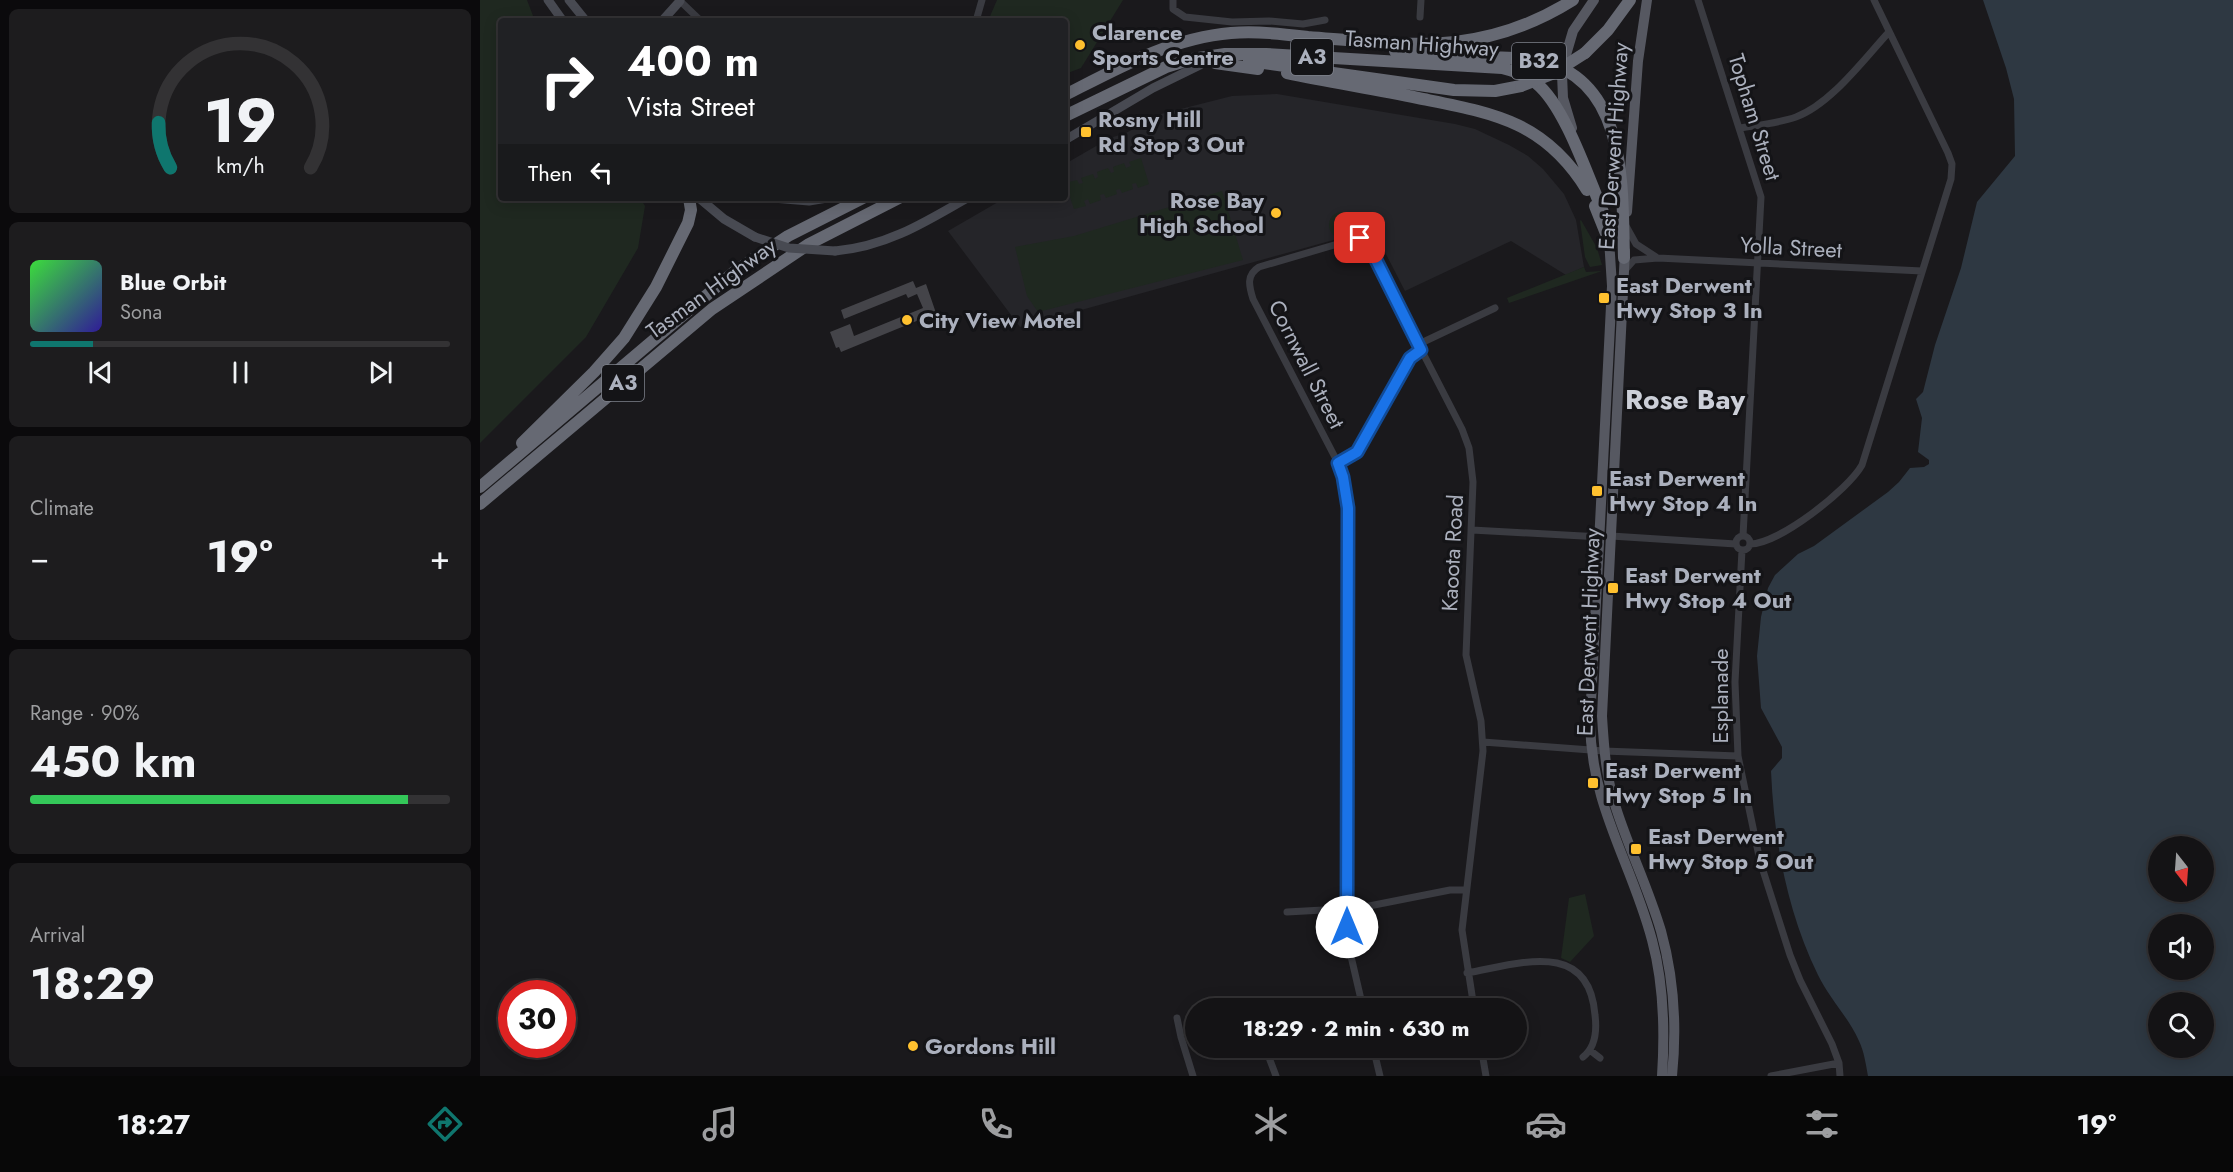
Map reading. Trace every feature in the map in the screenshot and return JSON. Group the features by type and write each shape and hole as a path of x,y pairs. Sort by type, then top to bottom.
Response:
{"highway":[{"name":"Tasman Highway","path":"1314,37 1322,34 1418,39 1453,36 1509,23 1560,0"},
{"name":"Tasman Highway","path":"1068,94 1137,59 1196,38 1255,33 1412,45 1461,43 1489,37 1528,24 1573,0"},
{"name":"Tasman Highway","path":"1068,119 1164,76 1215,63 1245,61 1268,63 1471,92 1521,86 1552,74 1585,53 1608,30 1630,0"},
{"name":"B32","path":"1314,37 1323,41 1407,53 1540,61 1579,79 1604,107 1614,137 1622,201 1624,258"},
{"name":"Tasman Highway","path":"1068,114 1130,83 1173,65 1203,57 1237,54 1502,68 1512,70 1535,83 1556,108 1603,212"},
{"path":"1215,63 1283,72 1474,109 1505,118 1544,141 1566,161 1594,203 1611,246"},
{"path":"480,485 594,372 624,338 656,287 688,223 691,210 690,201"},
{"name":"Tasman Highway","path":"480,485 734,272 788,236 856,201"},
{"name":"Tasman Highway","path":"480,504 677,336 771,268 839,227 893,201"}],"main road":[{"path":"549,0 561,18"},
{"path":"569,0 584,18"},
{"name":"East Derwent Highway","path":"1594,0 1573,31 1562,70 1563,98 1569,120 1592,174 1611,246 1602,716 1604,751 1616,810 1652,903 1668,962 1675,1019 1672,1076"},
{"name":"East Derwent Highway","path":"1647,0 1637,70 1606,537 1590,721 1591,750 1604,810 1642,909 1658,965 1663,1006 1662,1076"},
{"path":"665,18 680,1"},
{"path":"1068,138 1152,88 1200,65"},
{"path":"703,201 724,219 755,237 789,248 835,251 859,248 898,236 961,201"}],"street":[{"path":"977,18 982,0"},
{"path":"1173,0 1173,9 1185,17 1232,22 1269,21 1303,24 1325,20"},
{"path":"1420,17 1421,0"},
{"name":"Topham Street","path":"1698,0 1741,128 1761,197 1743,536"},
{"path":"1472,530 1736,544 1742,550 1750,544 1770,540 1795,526 1857,473 1870,440 1951,179 1952,164 1874,0"},
{"path":"680,1 698,18"},
{"path":"1741,128 1787,119 1809,110 1833,92 1889,32"},
{"path":"1626,226 1641,249 1658,258"},
{"name":"Kaoota Road","path":"1252,272 1265,265 1355,238 1363,239 1462,429 1469,448 1473,482 1466,656 1481,721 1483,742 1462,930 1472,998"},
{"name":"Yolla Street","path":"1623,278 1632,261 1658,258 1922,272"},
{"name":"Cornwall Street","path":"1252,272 1250,288 1253,299 1338,463 1343,477 1348,508 1348,949 1360,998"},
{"path":"1338,463 1357,452 1410,358 1420,347 1495,308"},
{"path":"1736,544 1738,537 1743,536 1748,538 1750,544"},
{"name":"Esplanade","path":"1742,550 1735,682 1738,756 1760,861 1790,955 1839,1063 1840,1076"},
{"path":"1483,742 1604,751 1738,756"},
{"path":"1287,912 1375,905 1450,890 1466,890"},
{"path":"1467,973 1538,960 1555,961 1570,968 1587,985 1594,1006 1595,1033 1591,1051 1583,1057"},
{"path":"1178,1018 1180,1037 1193,1076"},
{"path":"1591,1051 1600,1058"},
{"path":"1269,1058 1276,1076"},
{"path":"1376,1058 1380,1076"},
{"path":"1483,1058 1486,1076"},
{"path":"1771,1076 1839,1063"}],"shaded area":[{"path":"480,0 527,0 534,18 498,18 498,201 642,201 645,206 638,248 586,337 480,443"},
{"name":"Clarence Sports Centre","path":"997,0 1123,0 1081,68 1068,73 1068,18 989,18"},
{"path":"1983,0 2233,0 2233,1076 1868,1076 1859,1041 1818,975 1807,951 1784,875 1775,823 1771,771 1782,758 1782,747 1761,708 1757,656 1761,617 1768,588 1775,575 1798,554 1814,546 1888,492 1910,468 1924,467 1929,464 1929,460 1918,452 1922,418 1916,399 1923,392 1935,345 1961,268 1977,202 2015,156 2014,99"},
{"name":"Rose Bay High School","path":"1277,94 1455,124 1475,129 1509,145 1528,156 1543,169 1564,194 1576,220 1584,267 1566,275 1511,241 1405,291 1373,229 1020,327 948,231 1000,201 1068,201 1068,162 1110,138 1126,133 1161,114 1232,96"},
{"path":"1141,158 1149,184 1138,188 1136,183 1132,184 1133,189 1122,193 1120,189 1116,190 1117,194 1106,198 1104,194 1100,195 1101,200 1090,204 1088,199 1084,201 1086,206 1074,209 1068,192 1068,182 1077,180 1079,184 1083,183 1081,178 1093,174 1095,179 1098,177 1097,172 1108,168 1111,173 1114,172 1113,167 1124,163 1126,168 1131,166 1129,162"},
{"path":"1222,191 1243,260 1038,312 1027,296 1015,247 1074,236"},
{"path":"1342,212 1351,216 1355,225 1351,234 1342,238 1333,234 1329,225 1333,216"},
{"path":"1581,220 1597,248 1602,265 1590,267 1585,257"},
{"path":"1584,267 1586,272 1602,271 1509,303 1507,298"},
{"path":"1585,894 1594,936 1570,962 1561,958 1569,898"}],"building":[{"name":"City View Motel","path":"913,281 916,288 926,284 936,313 841,352 839,347 836,348 830,332 850,324 854,336 923,308 917,294 908,298 906,294 844,319 841,310"}],"place":[{"name":"Clarence Sports Centre","path":"1080,45"},
{"name":"Rosny Hill Rd Stop 3 Out","path":"1086,132"},
{"name":"Rose Bay High School","path":"1276,213"},
{"name":"East Derwent Hwy Stop 3 In","path":"1604,298"},
{"name":"City View Motel","path":"907,320"},
{"name":"East Derwent Hwy Stop 4 In","path":"1597,491"},
{"name":"East Derwent Hwy Stop 4 Out","path":"1613,588"},
{"name":"East Derwent Hwy Stop 5 In","path":"1593,783"},
{"name":"East Derwent Hwy Stop 5 Out","path":"1636,849"},
{"name":"Gordons Hill","path":"913,1046"}],"district":[{"name":"Rose Bay","path":"1685,399"}],"route":[{"path":"1347,927 1348,508 1343,477 1338,463 1357,452 1410,358 1421,350 1370,248 1365,240 1360,238"}]}
